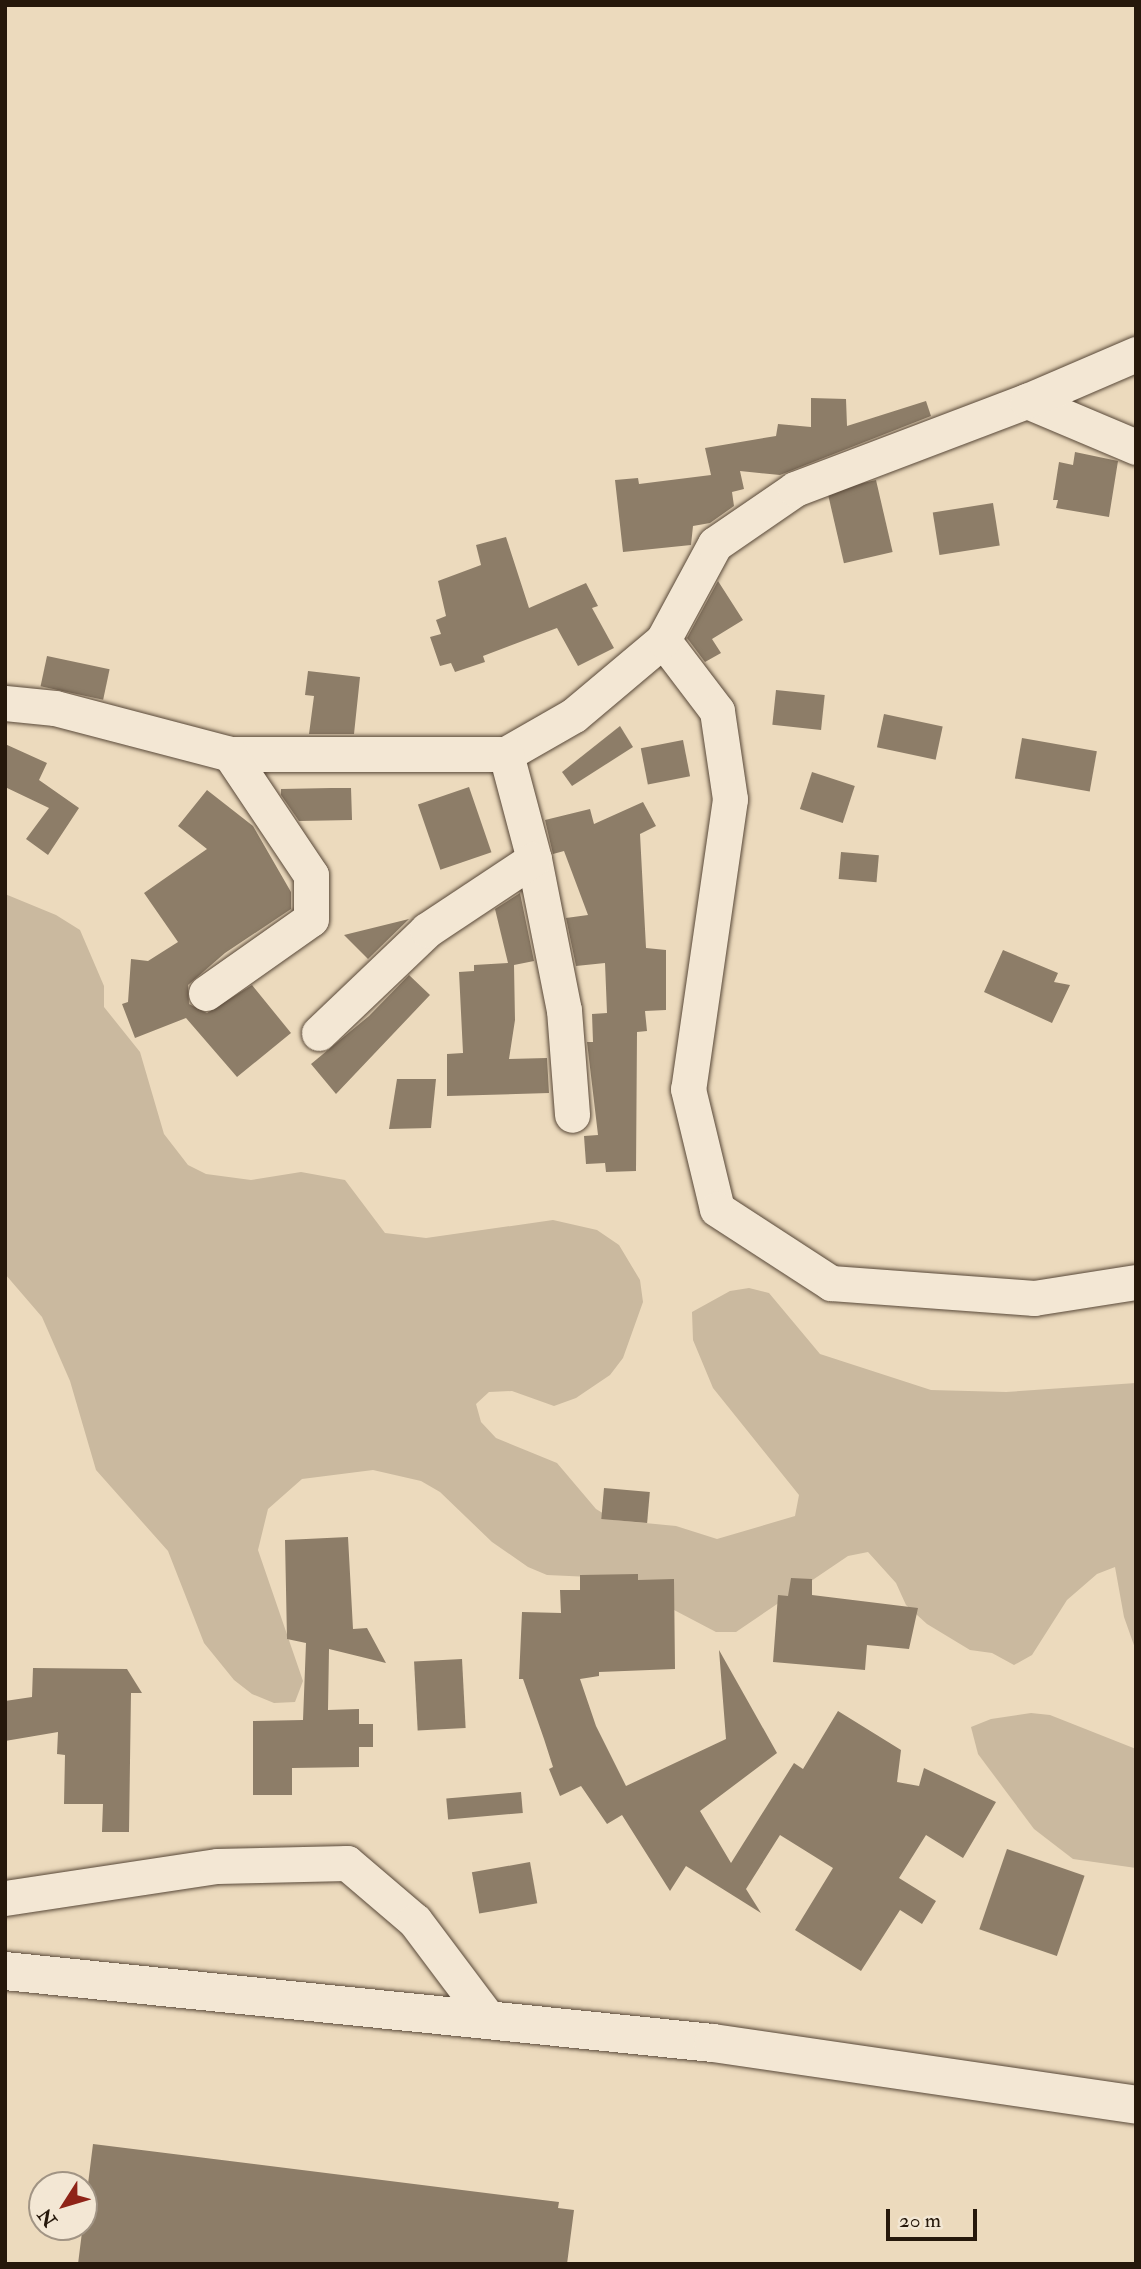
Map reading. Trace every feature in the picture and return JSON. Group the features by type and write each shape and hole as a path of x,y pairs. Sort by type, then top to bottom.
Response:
{"main road":[{"path":"5,1971 713,2043 1136,2105"}],"street":[{"path":"5,703 55,708 230,754 506,754 574,715 663,640 715,544 795,489 1027,401 1136,354"},
{"path":"1027,401 1136,447"},
{"path":"663,640 717,711 730,799 688,1090 717,1209 831,1283 1034,1298 1136,1282"},
{"path":"206,993 311,919 311,875 230,754"},
{"path":"506,754 534,859 564,1010 572,1115"},
{"path":"319,1033 427,930 534,859"},
{"path":"5,1898 217,1866 347,1863 415,1921 490,2021"}],"shaded area":[{"path":"5,894 56,915 80,930 104,986 104,1007 140,1052 164,1134 188,1165 206,1174 251,1180 301,1172 345,1180 385,1233 426,1238 553,1220 597,1230 619,1245 640,1280 643,1302 623,1358 610,1375 576,1398 554,1406 512,1391 489,1392 476,1404 481,1422 496,1438 557,1463 596,1509 614,1520 676,1526 717,1539 795,1516 799,1495 713,1388 693,1340 692,1312 730,1291 749,1288 769,1293 820,1354 931,1390 1006,1392 1136,1383 1136,1651 1124,1617 1115,1567 1097,1574 1067,1600 1032,1655 1014,1665 992,1653 970,1650 927,1624 906,1605 896,1583 868,1552 848,1556 736,1632 716,1632 613,1578 547,1575 528,1567 492,1542 440,1492 421,1481 373,1470 302,1479 268,1509 258,1550 303,1681 295,1702 274,1703 252,1694 234,1680 204,1643 168,1551 96,1470 70,1381 42,1317 5,1274"},
{"path":"1031,1713 1050,1715 1136,1749 1136,1868 1073,1859 1034,1829 978,1754 971,1727 991,1719"}],"building":[{"path":"811,398 846,399 847,426 926,401 931,416 780,475 740,471 744,489 732,492 734,506 710,523 693,526 691,545 623,552 615,480 638,478 639,484 711,475 705,448 776,436 778,424 811,427"},
{"path":"1075,452 1118,461 1109,517 1056,508 1058,500 1053,500 1059,462 1073,465"},
{"path":"876,480 893,552 844,563 827,491"},
{"path":"993,503 1000,545 939,555 933,513"},
{"path":"506,537 529,608 586,583 598,606 592,608 614,648 578,666 557,628 483,656 485,662 455,672 451,663 440,666 430,637 441,634 436,620 446,616 438,581 481,565 476,545"},
{"path":"718,581 743,620 712,639 721,653 705,662 687,638"},
{"path":"47,656 110,669 103,700 41,686"},
{"path":"308,671 360,677 354,734 309,734 314,696 305,695"},
{"path":"776,690 825,695 821,730 772,725"},
{"path":"884,714 943,726 936,760 877,747"},
{"path":"620,726 633,747 572,786 562,772"},
{"path":"1022,738 1097,751 1090,792 1015,778"},
{"path":"683,740 690,776 648,785 641,748"},
{"path":"5,744 47,763 39,780 79,808 48,855 26,839 49,808 5,787"},
{"path":"812,772 855,786 843,823 800,809"},
{"path":"469,787 491,852 440,870 418,805"},
{"path":"351,788 352,820 299,821 281,795 281,789"},
{"path":"207,790 253,826 291,892 291,909 225,953 188,985 189,1004 207,1013 252,985 291,1033 237,1077 186,1018 135,1038 122,1004 128,1002 131,959 148,961 178,942 144,893 207,849 178,826"},
{"path":"643,802 656,826 640,834 646,948 666,950 666,1010 645,1011 647,1031 637,1032 636,1171 606,1172 605,1163 586,1164 584,1136 598,1135 587,1042 593,1042 592,1014 607,1013 605,963 576,966 566,918 588,915 564,851 553,854 545,820 590,809 594,824"},
{"path":"841,852 879,855 877,882 839,879"},
{"path":"520,893 534,961 514,965 515,1020 509,1059 547,1058 549,1093 447,1096 447,1054 463,1053 459,972 474,971 474,965 508,963 495,909"},
{"path":"409,919 368,959 344,935"},
{"path":"1003,950 1058,973 1054,982 1070,985 1052,1023 984,992"},
{"path":"409,975 430,995 336,1094 311,1064 369,1016"},
{"path":"397,1079 436,1079 431,1128 389,1129"},
{"path":"604,1488 650,1492 647,1523 601,1519"},
{"path":"348,1537 353,1629 367,1628 386,1663 329,1649 328,1710 359,1709 359,1724 373,1724 373,1747 359,1747 359,1767 292,1768 292,1795 253,1795 253,1721 303,1720 306,1643 287,1639 285,1540"},
{"path":"638,1574 638,1580 674,1579 675,1669 599,1672 599,1676 580,1679 596,1726 626,1786 726,1739 719,1650 777,1753 700,1811 731,1863 794,1763 803,1769 838,1711 901,1750 897,1782 919,1786 924,1768 996,1802 963,1858 926,1835 899,1878 936,1901 922,1924 900,1910 861,1971 795,1930 833,1868 780,1835 746,1889 761,1913 686,1866 670,1891 622,1815 607,1824 581,1786 560,1796 549,1769 553,1767 523,1679 519,1679 522,1612 561,1613 560,1590 580,1590 580,1575"},
{"path":"791,1578 812,1579 812,1595 918,1608 909,1649 867,1645 865,1670 773,1662 778,1595 788,1596"},
{"path":"462,1659 466,1728 418,1730 414,1662"},
{"path":"33,1668 127,1669 142,1693 131,1693 129,1832 102,1832 103,1804 64,1804 65,1755 57,1754 58,1732 5,1741 5,1701 32,1697"},
{"path":"521,1792 523,1813 448,1819 446,1799"},
{"path":"1007,1849 1085,1876 1057,1956 979,1929"},
{"path":"530,1862 537,1903 479,1914 472,1872"},
{"path":"93,2144 559,2202 558,2208 574,2210 567,2264 78,2264 81,2241 98,2241 98,2171 90,2171"}]}
